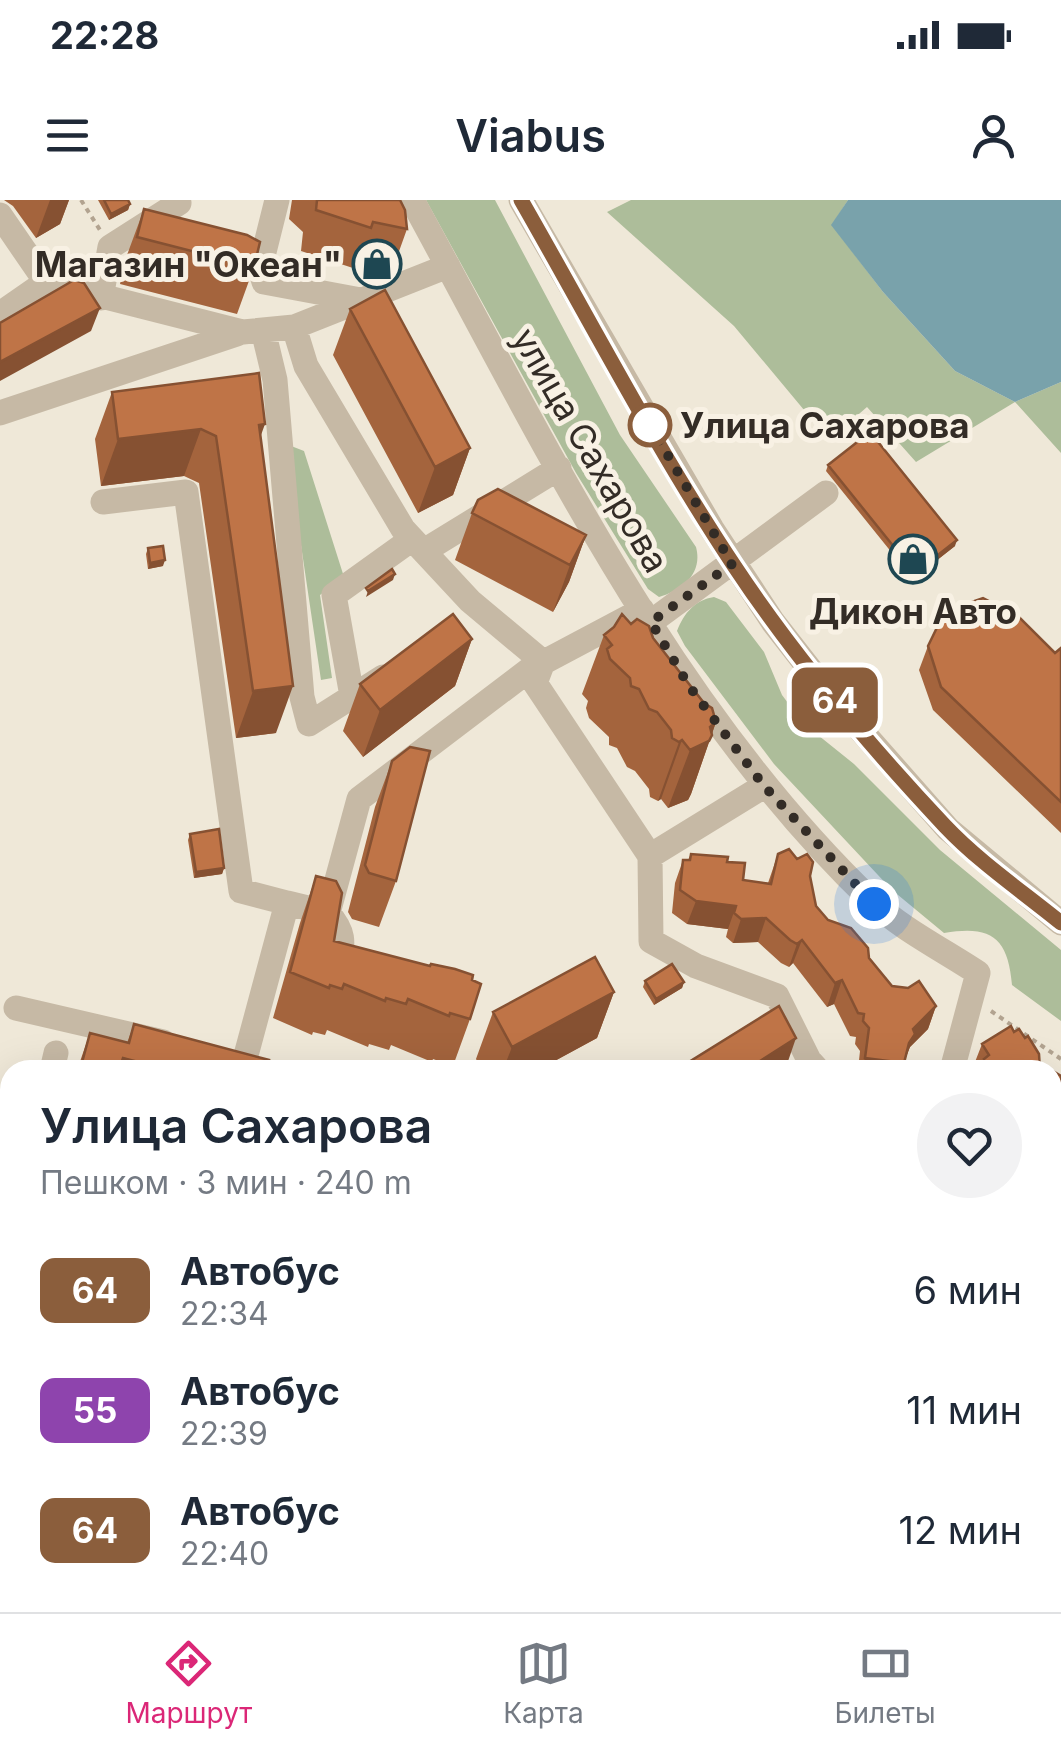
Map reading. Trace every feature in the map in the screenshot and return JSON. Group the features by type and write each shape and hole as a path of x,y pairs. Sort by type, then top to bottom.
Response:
{"street":[{"path":"264,282 260,268 277,200"},
{"name":"улица Сахарова","path":"412,200 560,468 689,686 764,786 874,904 975,985"},
{"name":"улица Сахарова","path":"521,200 732,564 773,622 948,829 1061,923"},
{"path":"100,298 110,247 181,207"},
{"path":"0,215 46,282 100,298 253,331"},
{"path":"235,265 264,282 366,301"},
{"path":"0,413 253,331 294,327 448,266"},
{"path":"0,314 46,282"},
{"path":"294,327 306,366 403,529 470,601 543,662"},
{"path":"253,331 276,380 302,698 309,724 397,668"},
{"path":"352,696 334,595 560,468"},
{"path":"103,502 186,492 241,891 328,913 340,927 344,940 339,965 374,976"},
{"path":"328,913 359,799 543,662 647,616 732,564 826,494"},
{"path":"543,662 535,683 650,856 651,940 696,966 777,996 809,1060"},
{"path":"650,856 764,786"},
{"path":"243,1060 286,903"},
{"path":"955,1060 975,985"},
{"path":"16,1008 148,1036 180,1049"}],"path":[{"path":"82,200 110,247"},
{"path":"975,985 1061,1059"}],"green space":[{"path":"426,200 495,200 620,435 696,547 694,572 676,590 659,597 648,589 576,473"},
{"path":"631,200 848,200 832,225 883,292 955,371 1015,402 916,462 867,407 829,440 734,326 607,212"},
{"path":"1061,382 1061,453 1015,402"},
{"path":"286,444 304,451 344,577 320,595 332,678 321,680"},
{"path":"714,597 726,602 764,652 782,695 803,723 854,764 940,850 1061,950 1061,1021 1012,985 1006,956 994,938 974,931 944,933 892,890 774,764 677,631 691,608"}],"water":[{"path":"848,200 1061,200 1061,382 1015,402 955,371 883,292 831,225"}],"building":[{"path":"104,200 128,200 130,204 111,214"},
{"path":"317,200 400,200 407,229 373,222 371,228 316,210"},
{"path":"144,209 247,235 260,242 254,267 137,237"},
{"path":"74,280 84,283 100,308 0,362 0,323"},
{"path":"385,290 470,448 435,467 350,309"},
{"path":"259,373 265,424 259,425 293,686 253,691 216,436 201,429 118,439 112,392"},
{"path":"870,432 957,540 915,573 828,465"},
{"path":"498,489 586,535 570,565 472,513 478,500"},
{"path":"163,546 165,560 150,563 148,548"},
{"path":"392,569 395,574 368,591 366,588"},
{"path":"983,598 1018,616 1055,653 1061,648 1061,802 941,687 928,646 945,611"},
{"path":"453,614 472,639 380,710 360,684"},
{"path":"622,614 631,624 637,619 649,626 653,638 712,708 716,722 710,727 709,741 690,750 682,740 672,738 671,730 657,712 649,709 639,689 631,686 630,678 610,659 607,649 612,645 604,635"},
{"path":"410,747 430,751 396,881 369,873 365,865 392,761"},
{"path":"219,829 224,868 196,872 190,834"},
{"path":"789,849 797,859 807,854 813,862 810,876 816,906 828,920 851,928 892,986 908,988 919,981 936,1006 913,1029 915,1034 905,1060 865,1058 869,1028 863,1021 864,1014 858,1013 842,980 835,983 802,940 797,944 790,940 766,918 741,919 734,913 736,906 696,901 680,890 683,860 690,860 691,854 728,857 727,862 745,863 743,880 771,884 778,854"},
{"path":"316,876 336,881 342,893 334,941 473,975 472,980 481,984 470,1019 450,1013 449,1016 408,999 406,1004 386,998 385,1001 344,984 342,989 330,985 329,988 290,972"},
{"path":"595,957 614,992 512,1047 493,1012"},
{"path":"672,964 684,982 656,999 645,981"},
{"path":"779,1006 796,1038 762,1060 692,1060"},
{"path":"134,1024 269,1060 83,1060 90,1033 129,1043"},
{"path":"1011,1026 1014,1032 1019,1029 1025,1038 1028,1036 1039,1060 985,1060 989,1055 982,1044"}],"bus line":[{"name":"64","path":"521,200 732,564 773,622 948,829 1061,923"}],"place":[{"name":"Магазин \"Океан\"","path":"377,264"},
{"name":"Улица Сахарова","path":"650,425"},
{"name":"Дикон Авто","path":"913,559"}],"route":[{"path":"650,425 732,564 651,622 689,686 764,786 874,904"}]}
